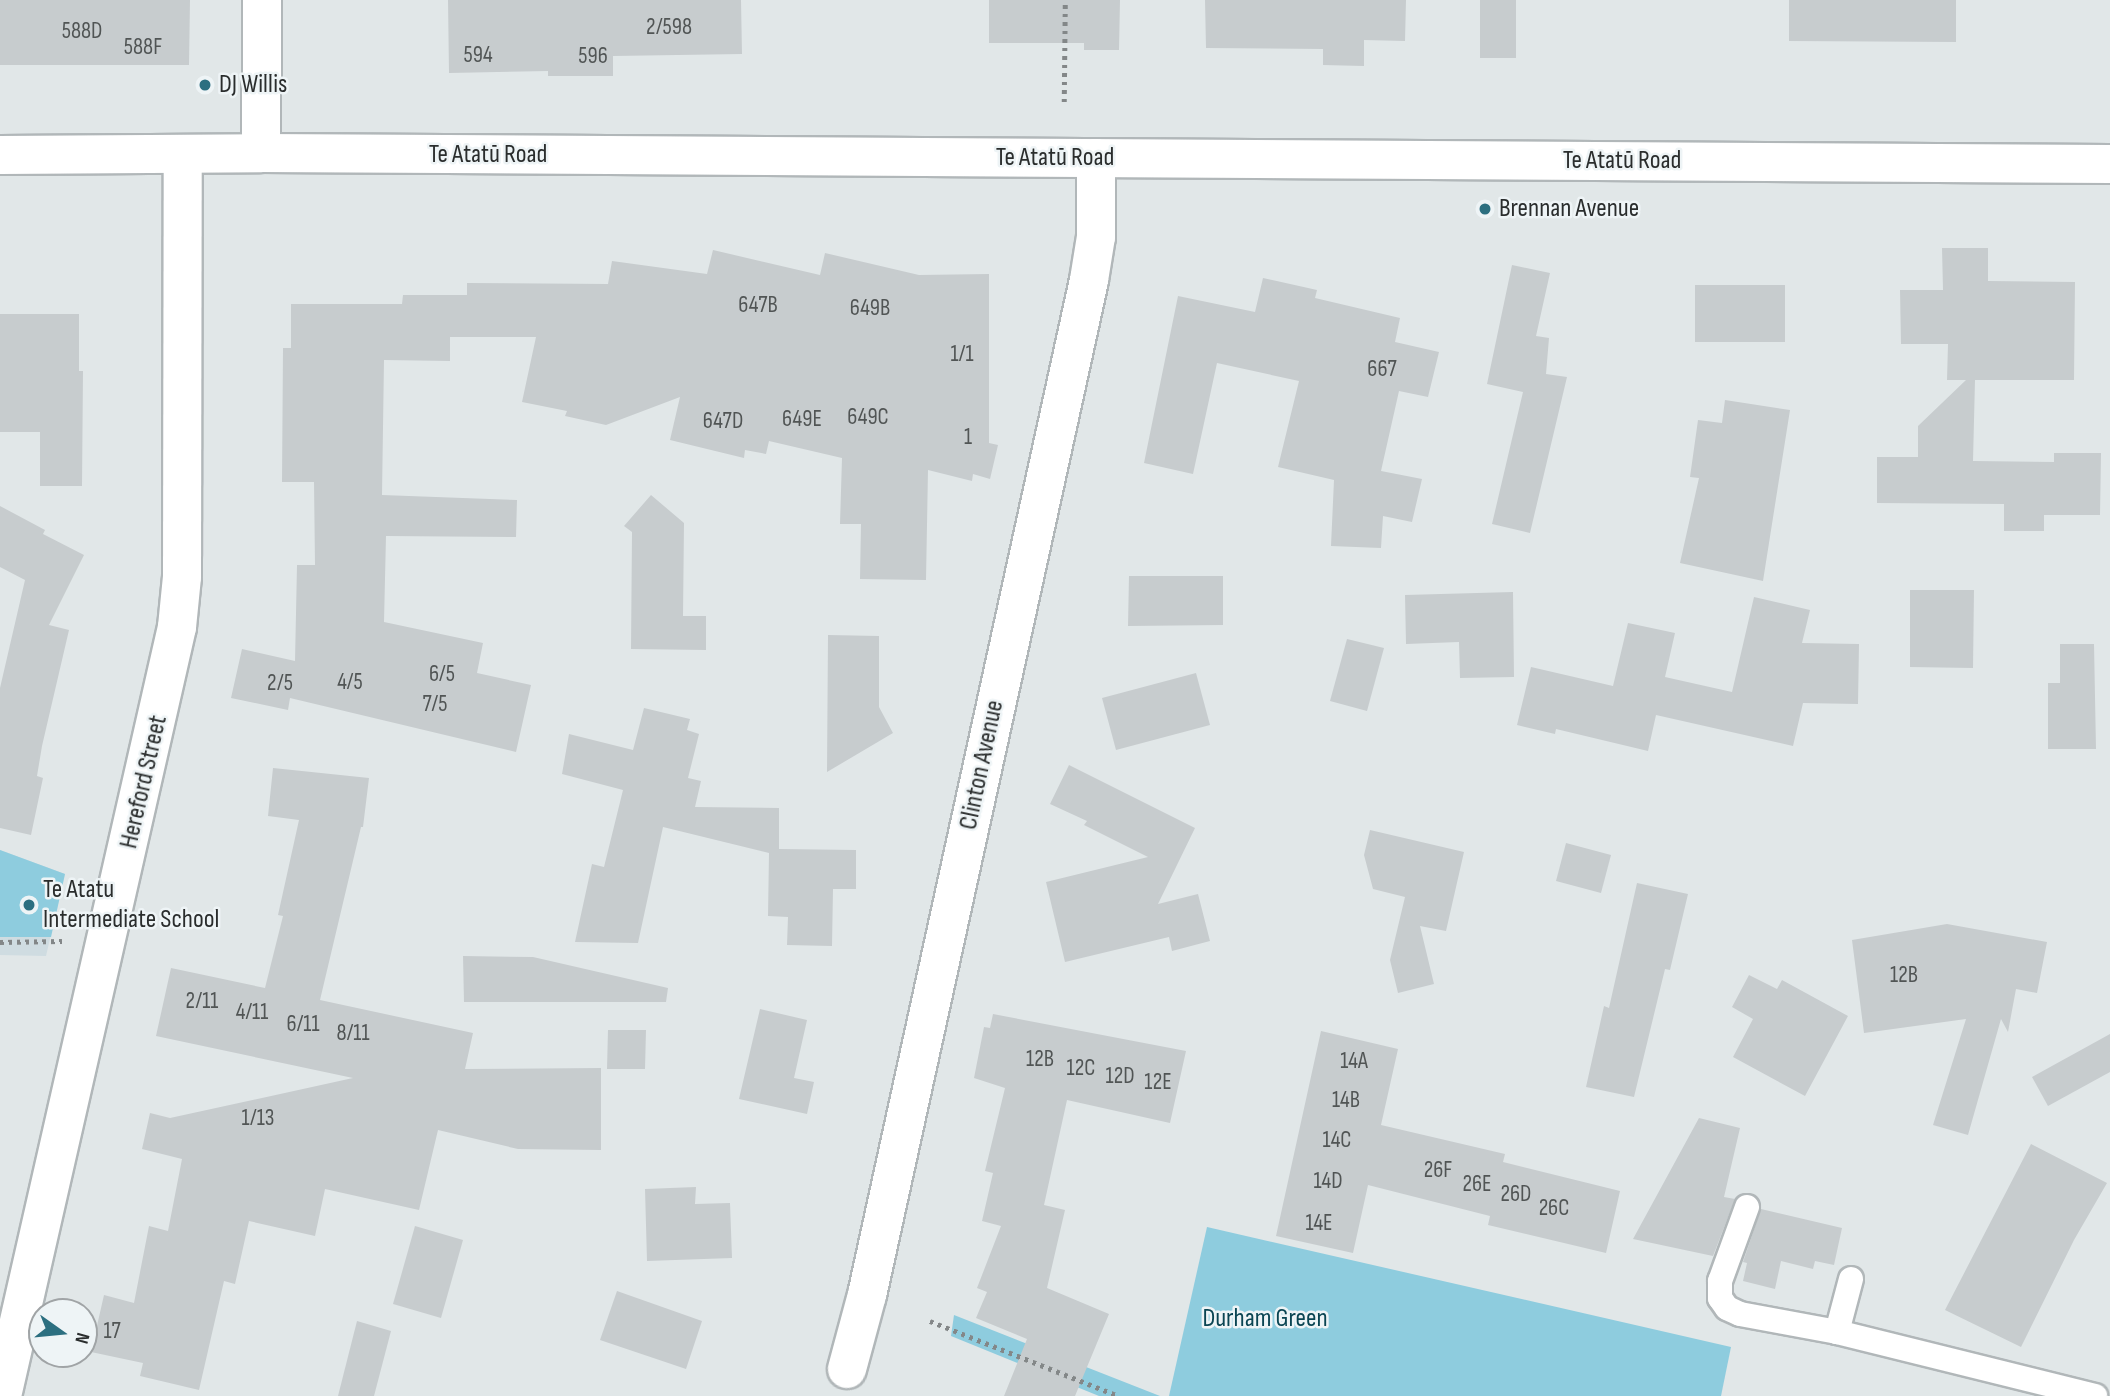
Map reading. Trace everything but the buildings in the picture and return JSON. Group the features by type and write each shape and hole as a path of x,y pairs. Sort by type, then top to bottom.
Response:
{"street":[{"path":"261,153 262,0"},
{"name":"Te Atatū Road","path":"0,155 261,153 2110,164"},
{"name":"Hereford Street","path":"2,1396 177,627 182,577 183,155"},
{"name":"Clinton Avenue","path":"847,1368 867,1295 1089,280 1096,237 1096,158"}],"lane":[{"path":"1747,1208 1720,1281 1720,1298 1727,1308 1740,1314 1837,1332 2095,1396"},
{"path":"1837,1332 1851,1279"}],"path":[{"path":"1064,102 1065,0"},
{"path":"0,942 49,942"},
{"path":"930,1321 1118,1396"}],"shaded area":[{"name":"Te Atatu Intermediate School","path":"0,850 65,874 46,956 0,955"}],"green space":[{"name":"Te Atatu Intermediate School","path":"0,850 65,874 51,937 0,937"},
{"name":"Durham Green","path":"1207,1227 1731,1347 1721,1396 1169,1396"},
{"name":"Durham Green","path":"954,1315 1160,1396 1099,1396 951,1336"}],"place":[{"name":"DJ Willis","path":"205,85"},
{"name":"Brennan Avenue","path":"1485,209"},
{"name":"Te Atatu Intermediate School","path":"29,905"}]}
